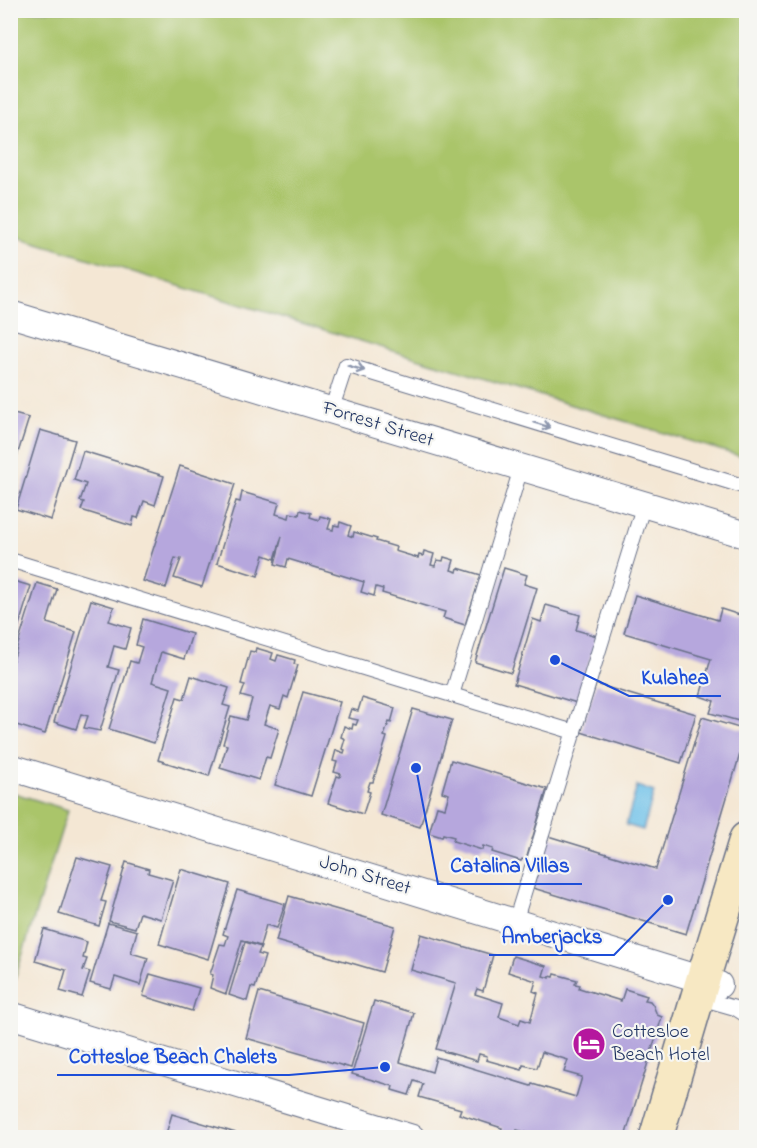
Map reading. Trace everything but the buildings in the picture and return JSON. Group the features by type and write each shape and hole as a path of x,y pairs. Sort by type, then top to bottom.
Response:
{"main road":[{"path":"673,1137 712,989 747,839"},
{"path":"656,1137 747,894"}],"street":[{"name":"Forrest Street","path":"10,314 747,535"},
{"name":"John Street","path":"10,767 515,922 712,989"},
{"path":"10,1015 412,1137"}],"lane":[{"path":"331,411 346,365 747,487"},
{"path":"452,695 521,468"},
{"path":"515,922 645,504"},
{"path":"10,560 574,732"},
{"path":"712,989 747,1015"}],"green space":[{"path":"10,11 746,11 746,458 11,235"},
{"path":"10,792 68,810 11,991"}],"water":[{"path":"637,786 654,792 643,830 626,825"}],"place":[{"name":"Kulahea","path":"555,660"},
{"name":"Catalina Villas","path":"416,768"},
{"name":"Amberjacks","path":"668,900"},
{"name":"Cottesloe Beach Hotel","path":"589,1044"},
{"name":"Cottesloe Beach Chalets","path":"385,1067"}]}
